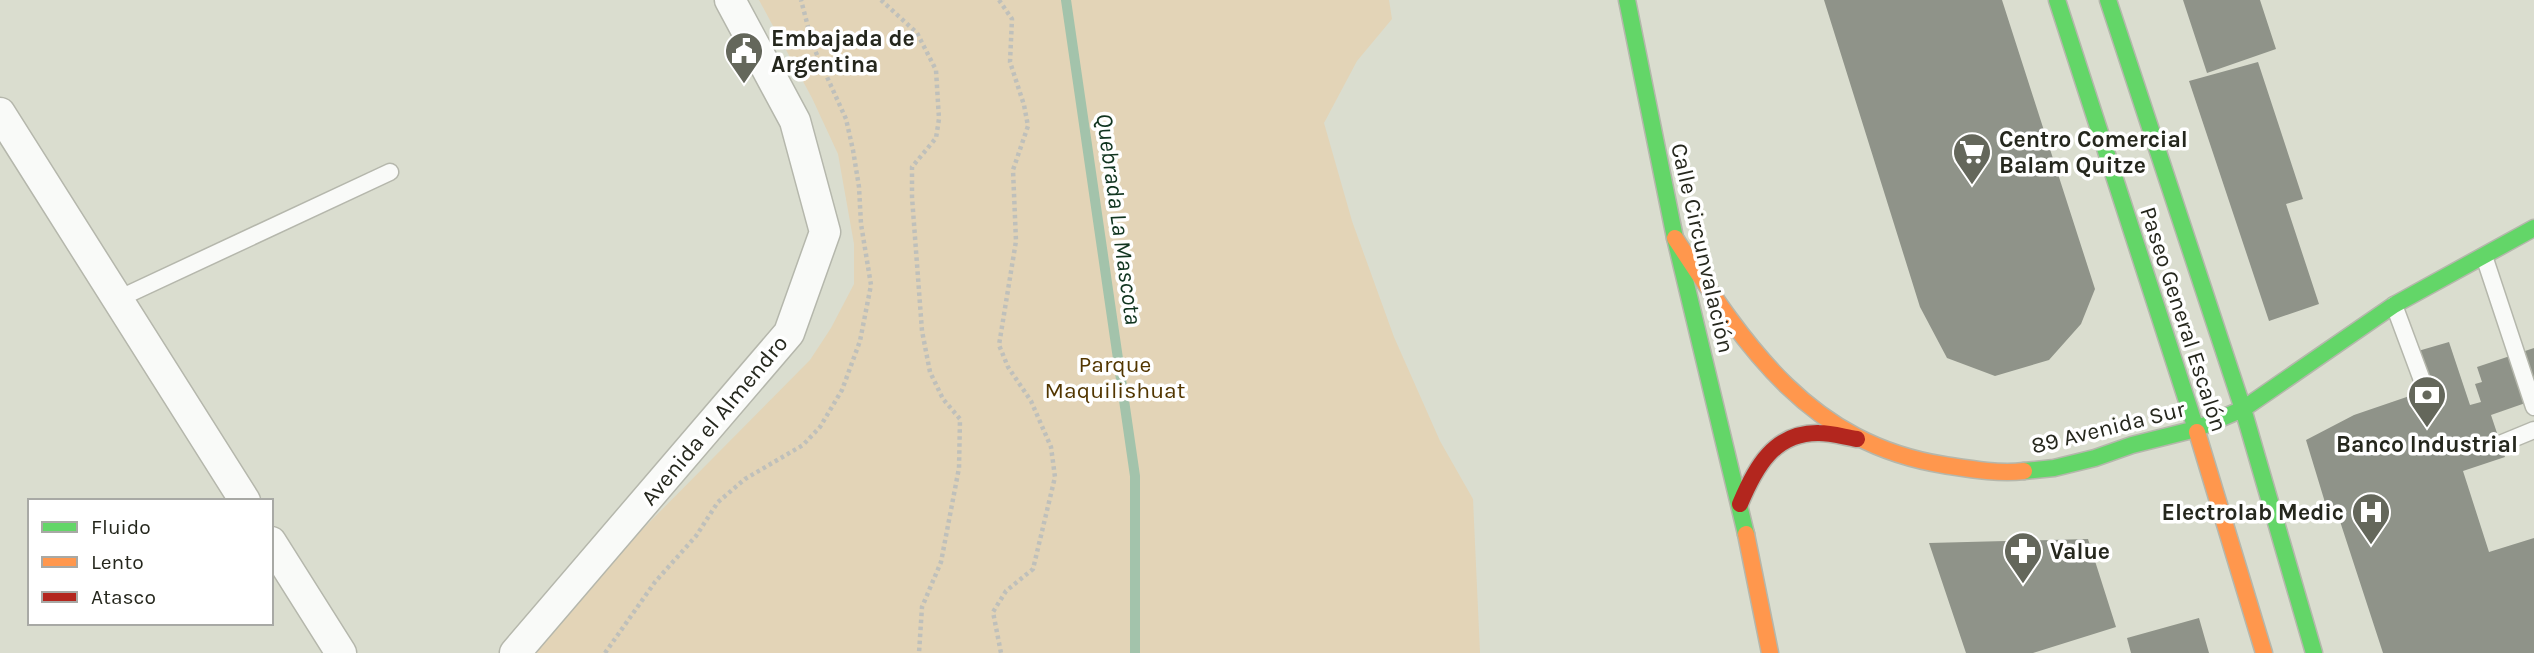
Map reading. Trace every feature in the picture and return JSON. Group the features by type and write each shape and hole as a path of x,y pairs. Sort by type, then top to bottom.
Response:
{"street":[{"name":"Avenida el Almendro","path":"514,653 789,333 825,232 795,121 730,0"},
{"name":"Calle Circunvalación","path":"1627,0 1675,238 1740,505 1770,653"},
{"name":"Paseo General Escalón","path":"2057,0 2196,429 2264,653"},
{"name":"Paseo General Escalón","path":"2108,0 2243,409 2314,653"},
{"path":"0,113 244,499"},
{"name":"89 Avenida Sur","path":"1675,238 1730,321 1758,356 1800,400 1859,439 1892,453 1969,469 2014,471 2054,468 2196,429 2243,409 2395,305 2534,228"},
{"name":"89 Avenida Sur","path":"1740,505 1754,468 1780,441 1813,433 1859,439"},
{"path":"273,545 341,653"}],"lane":[{"path":"118,299 390,172"},
{"path":"2483,256 2534,407"},
{"path":"2395,305 2426,391"},
{"path":"2500,444 2534,430"}],"path":[{"path":"881,0 917,33 936,70 939,119 936,138 912,167 912,197 922,331 930,372 943,398 960,419 959,467 941,562 922,607 919,653"},
{"path":"999,0 1012,19 1010,62 1028,126 1013,170 1016,241 999,345 1008,368 1031,401 1051,447 1055,477 1033,569 1006,591 993,612 1001,653"}],"green space":[{"name":"Parque Maquilishuat","path":"759,0 1389,0 1392,19 1357,61 1324,123 1352,221 1394,337 1440,441 1473,499 1480,653 520,653 810,360 831,328 854,284 854,244 838,154 812,98"}],"building":[{"name":"Centro Comercial Balam Quitze","path":"1824,0 2002,0 2095,289 2081,324 2049,360 1995,376 1947,358 1920,307"},
{"path":"2183,0 2260,0 2276,49 2207,73"},
{"path":"2258,62 2303,199 2286,204 2319,304 2269,321 2189,81"},
{"path":"2449,342 2470,405 2481,402 2475,384 2482,382 2477,367 2534,348 2534,400 2491,415 2505,457 2463,471 2489,552 2534,538 2534,653 2383,653 2335,506 2327,509 2306,440 2354,415 2430,389 2418,351"},
{"name":"Value","path":"2088,539 2116,627 2033,653 1966,653 1929,543"},
{"path":"2199,618 2209,653 2131,653 2127,638"}],"waterway":[{"name":"Quebrada La Mascota","path":"1066,0 1135,476 1135,653"}],"traffic: fast":[{"path":"1627,0 1675,238 1746,534"},
{"path":"2057,0 2197,432"},
{"path":"2108,0 2243,409 2314,653"},
{"path":"2024,471 2054,468 2095,458 2132,445 2196,429 2243,409 2394,305 2534,228"}],"traffic: slow":[{"path":"1675,238 1727,316 1755,351 1784,383 1817,412 1854,435 1896,453 1944,465 2004,472 2024,471"},
{"path":"2197,432 2264,653"},
{"path":"1746,534 1770,653"}],"traffic: jam":[{"path":"1740,504 1760,465 1778,446 1790,439 1803,434 1819,433 1857,439"}],"place":[{"name":"Embajada de Argentina","path":"744,85"},
{"name":"Centro Comercial Balam Quitze","path":"1972,186"},
{"name":"Banco Industrial","path":"2427,429"},
{"name":"Electrolab Medic","path":"2371,546"},
{"name":"Value","path":"2023,585"}]}
